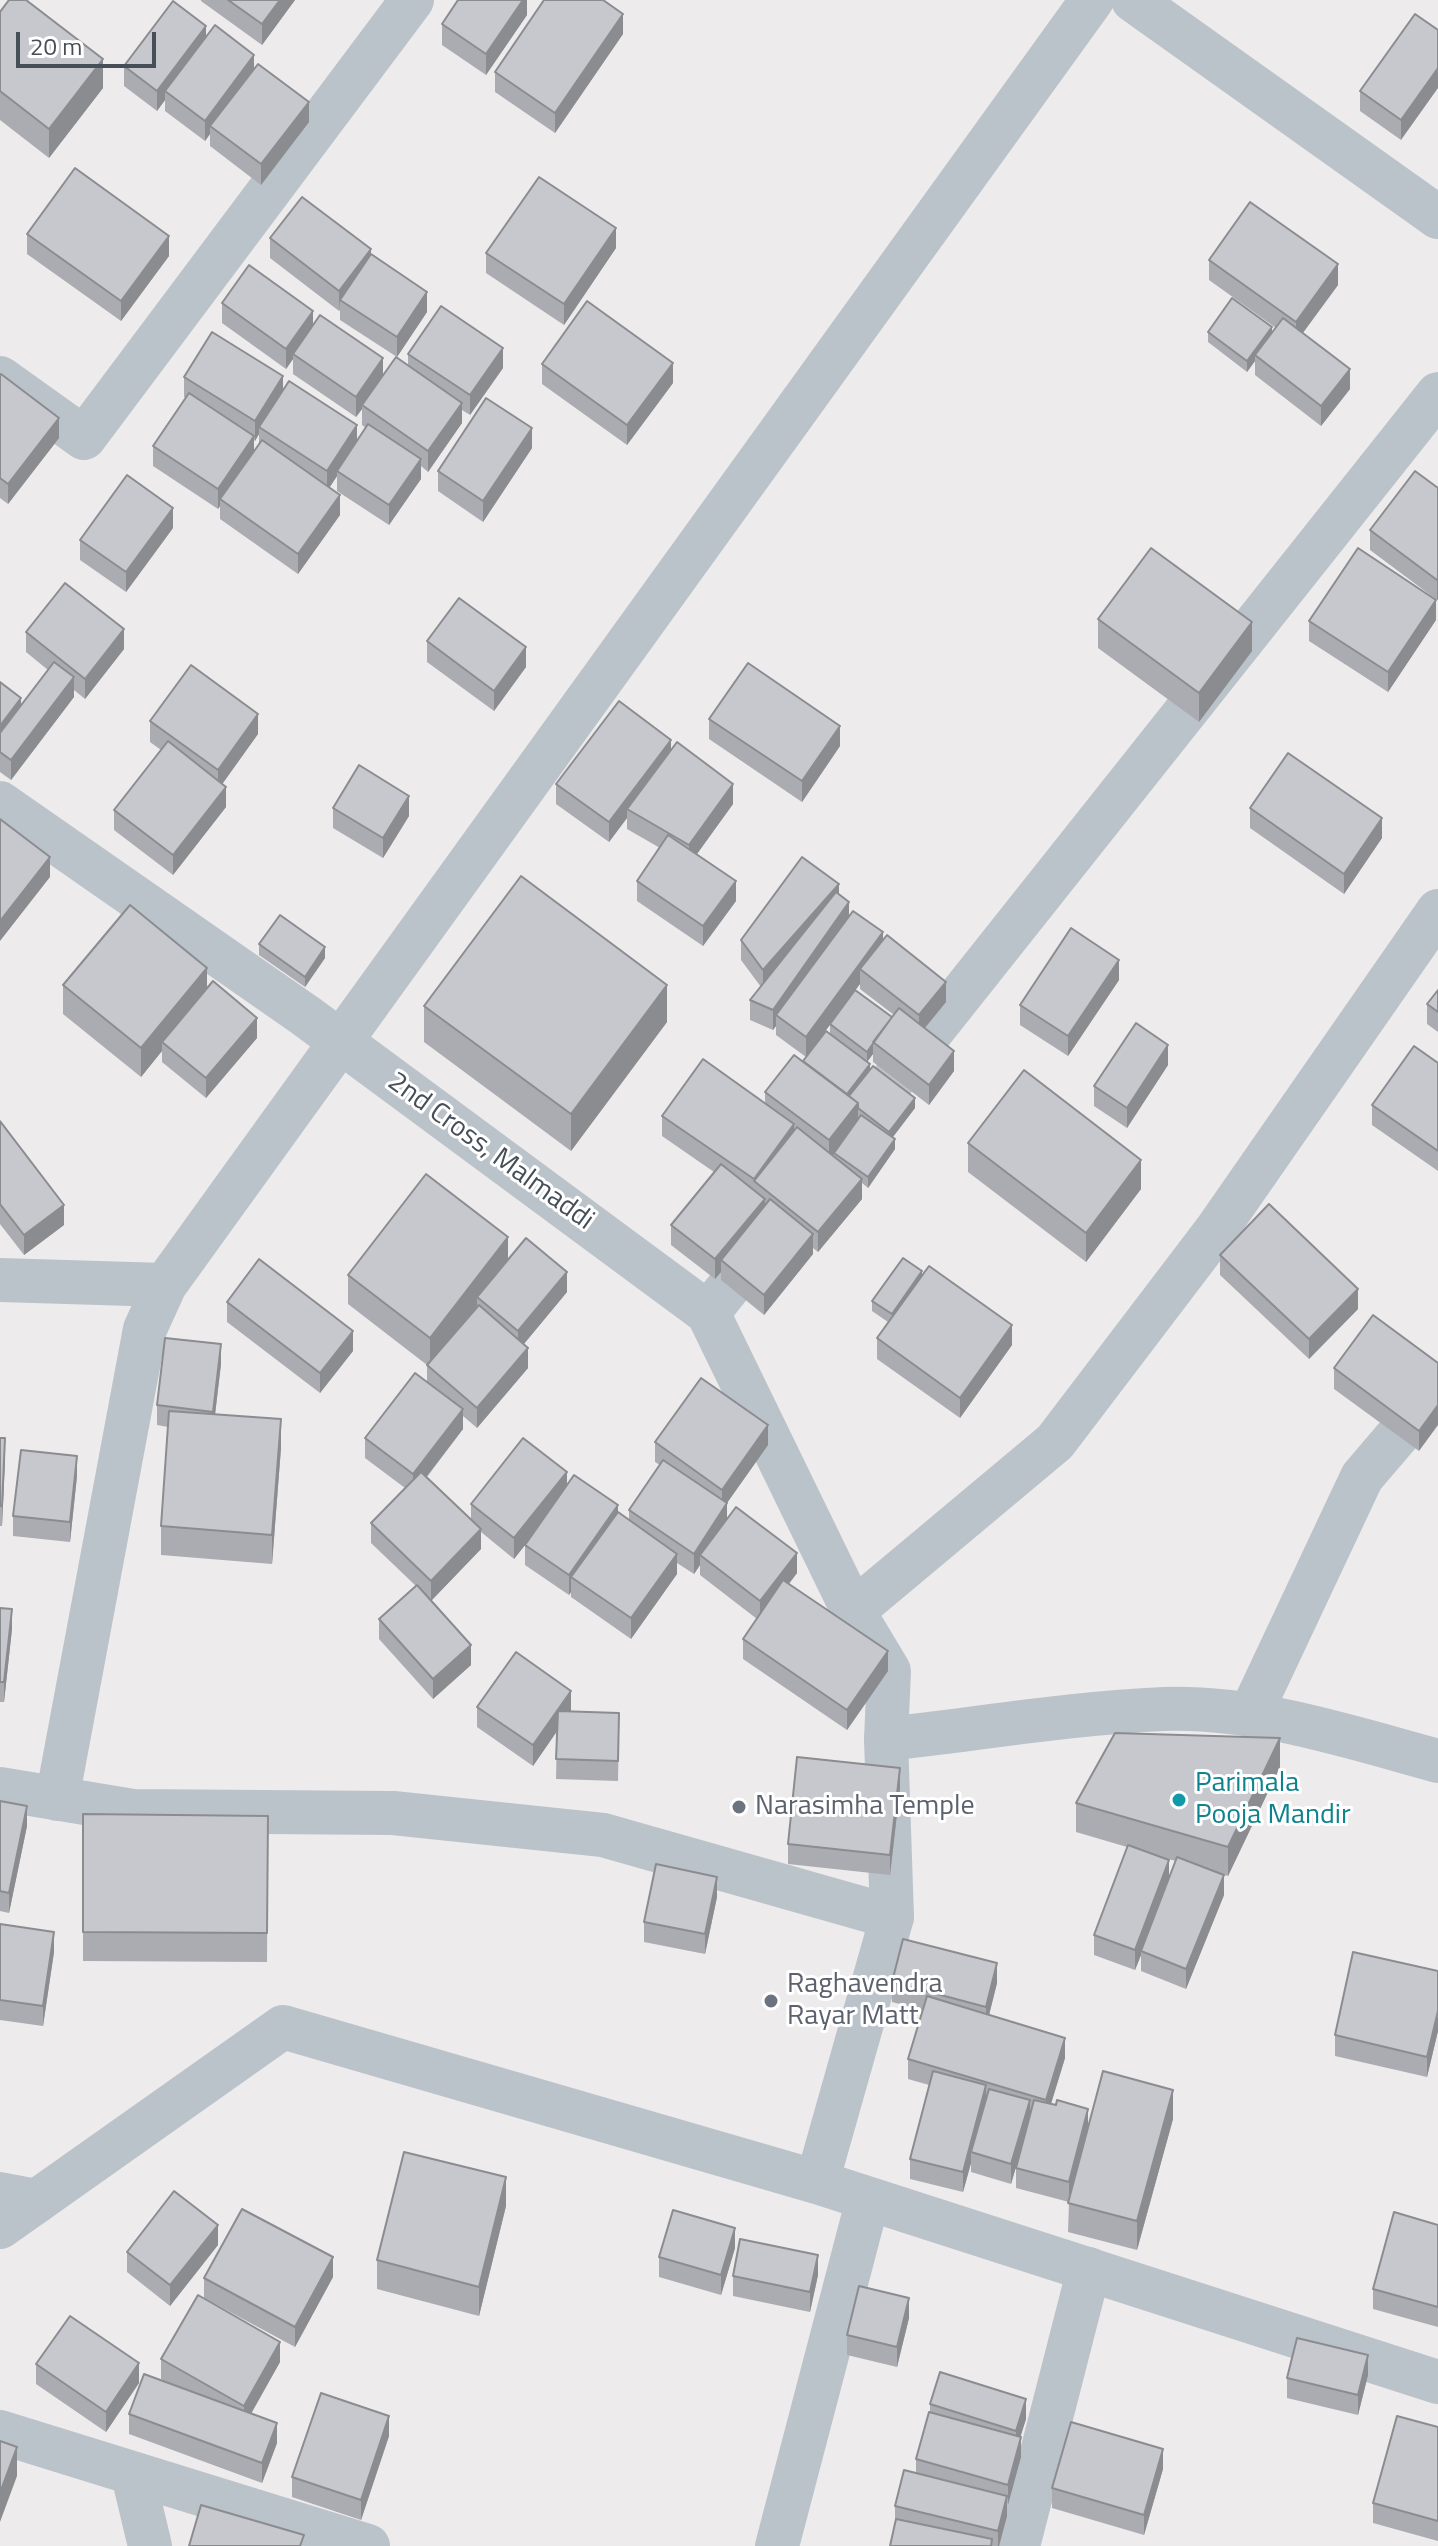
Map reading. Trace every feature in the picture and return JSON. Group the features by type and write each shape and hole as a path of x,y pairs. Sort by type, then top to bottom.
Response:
{"street":[{"path":"0,378 84,438 412,0"},
{"path":"57,1799 145,1329 165,1285 1092,0"},
{"path":"1133,0 1438,217"},
{"path":"708,1313 1438,394"},
{"name":"2nd Cross, Malmaddi","path":"0,803 342,1043 708,1313 853,1611 889,1671 886,1739 892,1917 817,2182"},
{"path":"853,1611 1055,1442 1217,1229 1438,911"},
{"path":"0,1280 165,1285"},
{"path":"1250,1715 1362,1477 1438,1388"},
{"path":"886,1739 1165,1709 1250,1715 1332,1732 1438,1761"},
{"path":"0,1789 133,1811 393,1813 603,1835 892,1917"},
{"path":"0,2227 19,2197 283,2027 817,2182 1438,2382"},
{"path":"777,2546 868,2199"},
{"path":"1018,2546 1089,2269"},
{"path":"0,2432 368,2546"},
{"path":"133,2475 150,2546"}],"building":[{"path":"9,0 26,0 103,59 49,129 0,91 0,12"},
{"path":"228,0 280,0 262,24"},
{"path":"458,0 523,0 486,54 442,24"},
{"path":"544,0 603,0 623,14 555,113 495,72"},
{"path":"173,1 206,26 157,91 124,66"},
{"path":"1415,14 1438,30 1438,68 1401,120 1360,91"},
{"path":"215,25 254,55 205,121 165,91"},
{"path":"258,64 309,102 261,164 210,126"},
{"path":"75,168 169,236 121,301 27,234"},
{"path":"539,177 616,228 564,304 486,253"},
{"path":"302,197 371,249 339,291 270,238"},
{"path":"1250,202 1338,264 1296,322 1209,260"},
{"path":"371,254 427,292 397,337 340,300"},
{"path":"249,265 313,311 286,349 222,303"},
{"path":"1232,298 1272,327 1247,361 1208,332"},
{"path":"587,301 673,363 627,425 542,364"},
{"path":"441,306 503,348 470,395 408,354"},
{"path":"320,315 383,358 356,397 293,354"},
{"path":"1283,318 1350,369 1321,406 1255,355"},
{"path":"212,332 283,376 255,421 184,377"},
{"path":"396,357 462,403 428,451 362,405"},
{"path":"1,374 59,418 8,484 0,478"},
{"path":"289,381 357,425 327,471 259,427"},
{"path":"189,393 254,436 218,489 153,446"},
{"path":"486,398 532,428 483,501 438,471"},
{"path":"368,424 421,459 389,505 337,471"},
{"path":"262,440 340,495 298,554 220,499"},
{"path":"1415,471 1438,488 1437,580 1370,530"},
{"path":"127,475 173,508 126,572 80,540"},
{"path":"1151,548 1252,622 1199,693 1098,619"},
{"path":"1358,548 1436,600 1388,672 1309,621"},
{"path":"65,583 124,629 85,679 26,632"},
{"path":"459,598 526,647 494,691 427,641"},
{"path":"54,662 74,677 11,760 0,752 0,733"},
{"path":"748,663 840,726 802,781 709,719"},
{"path":"191,665 258,714 218,770 150,721"},
{"path":"0,682 21,698 0,726"},
{"path":"619,701 671,740 609,822 556,784"},
{"path":"168,741 226,787 173,855 114,810"},
{"path":"677,742 733,784 689,845 627,809"},
{"path":"1288,753 1382,818 1344,874 1250,808"},
{"path":"359,765 409,796 383,838 333,808"},
{"path":"0,819 50,857 0,921"},
{"path":"668,835 736,881 703,926 637,881"},
{"path":"802,857 839,884 763,970 741,940"},
{"path":"521,876 667,985 571,1114 424,1006"},
{"path":"836,892 849,902 773,1010 750,1000"},
{"path":"130,905 207,968 141,1048 63,985"},
{"path":"853,911 883,932 806,1037 776,1015"},
{"path":"280,915 325,947 305,977 259,944"},
{"path":"1071,928 1119,960 1068,1036 1020,1005"},
{"path":"887,935 946,982 919,1015 860,969"},
{"path":"213,981 257,1018 206,1078 162,1042"},
{"path":"855,990 892,1017 867,1052 830,1024"},
{"path":"1438,990 1438,1012 1427,1004"},
{"path":"899,1008 954,1051 929,1085 873,1042"},
{"path":"1136,1023 1168,1045 1127,1108 1094,1086"},
{"path":"826,1031 870,1064 847,1094 803,1061"},
{"path":"1414,1046 1438,1063 1438,1151 1372,1105"},
{"path":"794,1055 858,1103 829,1140 765,1092"},
{"path":"703,1059 794,1124 754,1179 662,1116"},
{"path":"873,1066 915,1098 889,1132 858,1108 858,1103 849,1096"},
{"path":"1024,1070 1141,1160 1086,1233 968,1143"},
{"path":"861,1115 895,1139 868,1177 834,1153"},
{"path":"0,1121 64,1205 24,1235 0,1204"},
{"path":"797,1127 862,1179 818,1232 754,1181"},
{"path":"721,1164 765,1199 715,1259 671,1225"},
{"path":"426,1174 508,1237 430,1338 348,1275"},
{"path":"770,1199 813,1234 764,1295 721,1260"},
{"path":"1269,1204 1358,1289 1309,1339 1220,1255"},
{"path":"526,1238 567,1272 518,1331 477,1297"},
{"path":"903,1258 922,1271 892,1314 872,1301"},
{"path":"259,1259 353,1331 320,1373 227,1302"},
{"path":"929,1266 1012,1325 960,1398 877,1338"},
{"path":"479,1305 528,1348 477,1408 427,1365"},
{"path":"1373,1315 1438,1363 1438,1405 1419,1431 1334,1368"},
{"path":"165,1338 221,1344 213,1412 157,1405"},
{"path":"415,1373 463,1409 413,1474 365,1438"},
{"path":"701,1378 768,1425 722,1490 655,1442"},
{"path":"169,1411 281,1419 272,1535 161,1526"},
{"path":"0,1438 5,1438 2,1506 0,1506"},
{"path":"523,1438 567,1472 514,1538 471,1504"},
{"path":"21,1450 77,1456 70,1522 13,1516"},
{"path":"663,1460 727,1503 694,1554 629,1510"},
{"path":"421,1472 481,1529 431,1581 371,1523"},
{"path":"574,1475 618,1505 569,1575 525,1545"},
{"path":"736,1507 797,1553 760,1601 700,1555"},
{"path":"618,1512 677,1554 631,1618 571,1577"},
{"path":"783,1580 888,1651 847,1710 743,1639"},
{"path":"417,1585 471,1645 433,1679 379,1619"},
{"path":"0,1608 12,1609 4,1682 0,1682"},
{"path":"516,1652 571,1691 533,1745 477,1707"},
{"path":"558,1711 619,1713 618,1761 556,1759"},
{"name":"Parimala Pooja Mandir","path":"1115,1733 1280,1738 1228,1847 1076,1803"},
{"path":"797,1757 900,1768 890,1855 788,1844"},
{"path":"0,1801 27,1806 9,1893 0,1891"},
{"path":"83,1814 268,1816 267,1933 83,1932"},
{"path":"1128,1845 1169,1860 1135,1950 1094,1935"},
{"path":"1177,1857 1224,1875 1186,1969 1141,1951"},
{"path":"656,1864 717,1877 705,1934 644,1922"},
{"path":"0,1924 54,1932 43,2006 0,2000"},
{"path":"903,1939 997,1963 986,2007 892,1982"},
{"path":"1353,1952 1438,1971 1438,2011 1427,2057 1335,2035"},
{"path":"927,1996 1065,2038 1046,2100 908,2059"},
{"path":"933,2071 986,2085 963,2172 910,2159"},
{"path":"1103,2071 1173,2090 1137,2221 1068,2203"},
{"path":"989,2089 1030,2100 1011,2164 971,2152"},
{"path":"1034,2100 1056,2105 1057,2100 1088,2109 1069,2182 1016,2168"},
{"path":"404,2152 506,2177 479,2287 377,2260"},
{"path":"174,2191 218,2225 170,2285 127,2252"},
{"path":"242,2209 333,2257 295,2327 204,2278"},
{"path":"673,2210 735,2228 721,2275 659,2257"},
{"path":"1394,2212 1438,2225 1438,2307 1373,2289"},
{"path":"740,2239 818,2255 810,2292 733,2276"},
{"path":"859,2286 909,2298 897,2347 847,2335"},
{"path":"198,2295 280,2342 244,2406 161,2359"},
{"path":"70,2316 139,2363 106,2412 36,2364"},
{"path":"1297,2338 1368,2355 1358,2395 1287,2378"},
{"path":"940,2372 1026,2399 1016,2431 930,2404"},
{"path":"144,2374 277,2423 262,2463 129,2414"},
{"path":"321,2393 389,2416 361,2500 292,2477"},
{"path":"929,2412 1021,2437 1008,2485 916,2459"},
{"path":"1397,2416 1438,2427 1438,2521 1373,2503"},
{"path":"1071,2422 1163,2449 1144,2515 1052,2488"},
{"path":"0,2441 17,2447 0,2493"},
{"path":"904,2470 1007,2496 998,2531 895,2506"},
{"path":"201,2505 304,2535 300,2546 189,2546"},
{"path":"896,2519 992,2539 991,2546 890,2546"}],"place":[{"name":"Parimala Pooja Mandir","path":"1179,1800"},
{"name":"Narasimha Temple","path":"739,1807"},
{"name":"Raghavendra Rayar Matt","path":"771,2001"}]}
